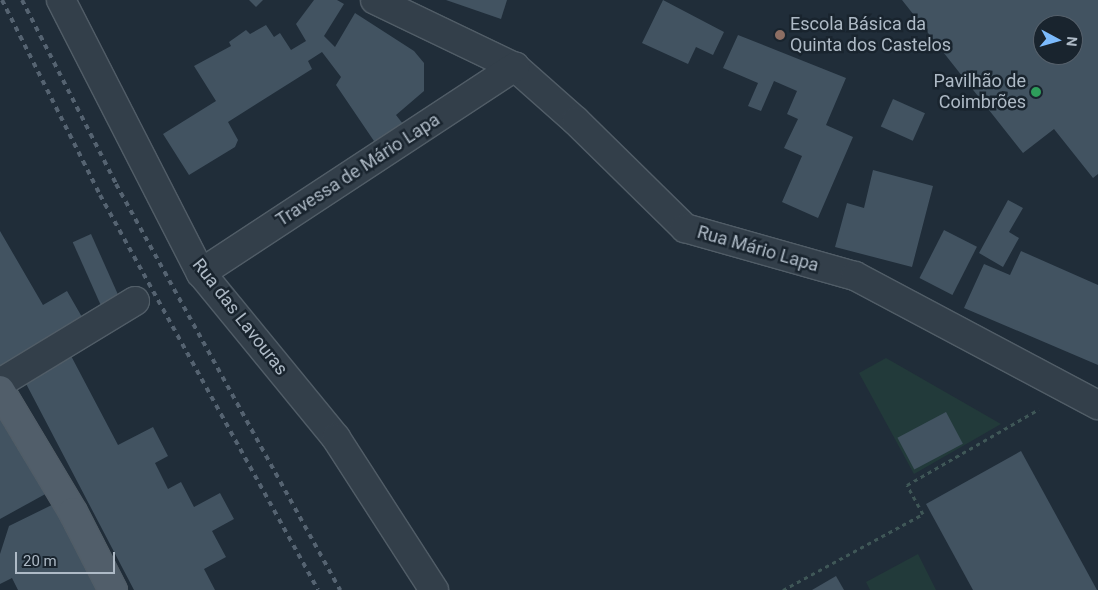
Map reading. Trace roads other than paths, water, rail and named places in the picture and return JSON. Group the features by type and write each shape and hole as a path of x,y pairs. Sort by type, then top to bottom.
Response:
{"main road":[{"path":"0,390 73,512 114,590"}],"street":[{"name":"Rua das Lavouras","path":"61,0 200,273 336,438 434,590"},
{"name":"Rua Mário Lapa","path":"375,0 514,67 576,121 685,228 855,276 1098,405"},
{"name":"Travessa de Mário Lapa","path":"200,273 514,67"},
{"path":"0,383 135,301"}],"railway":[{"path":"2,0 100,195 318,590"},
{"path":"22,0 116,184 340,590"}],"place":[{"name":"Escola Básica da Quinta dos Castelos","path":"780,35"},
{"name":"Pavilhão de Coimbrões","path":"1036,92"}]}
